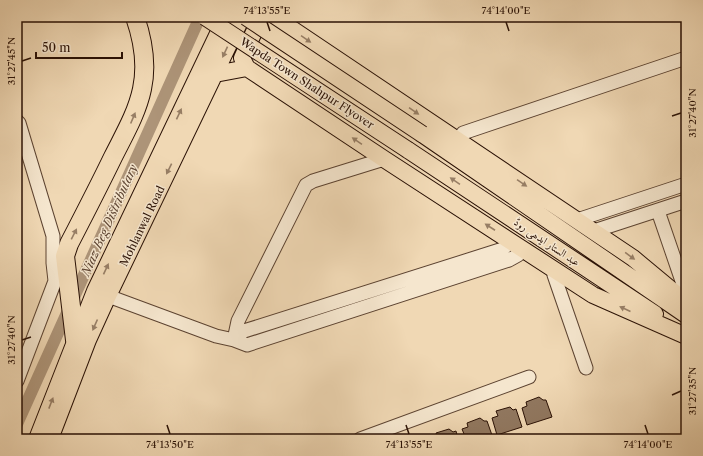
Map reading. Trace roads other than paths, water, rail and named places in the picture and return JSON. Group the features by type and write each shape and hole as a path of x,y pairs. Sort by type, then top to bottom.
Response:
{"highway":[{"path":"75,340 65,256 69,244 130,125 139,100 144,78 144,55 135,17"}],"main road":[{"name":"Wapda Town Shahpur Flyover","path":"205,17 408,150"},
{"name":"Mohlanwal Road","path":"37,439 95,291 226,17"},
{"name":"Mohlanwal Road","path":"50,439 88,340 108,296 242,17"},
{"name":"Wapda Town Shahpur Flyover","path":"246,17 422,134"},
{"path":"266,17 260,19 242,58 246,68 593,295 686,335"},
{"path":"274,17 633,258 675,293 686,307"},
{"path":"215,74 246,68"},
{"name":"عبد الستار ایدھی روڈ","path":"422,134 686,315"},
{"name":"عبد الستار ایدھی روڈ","path":"408,150 686,335"}],"street":[{"path":"458,140 463,133 686,58"},
{"path":"17,121 20,123 53,236 55,281 17,381"},
{"path":"234,340 238,321 306,185 312,181 384,159"},
{"path":"577,220 686,184"},
{"path":"594,231 686,201"},
{"path":"658,211 683,284"},
{"path":"108,296 216,336 247,345 509,260 518,255 517,245"},
{"path":"557,271 554,275 586,368"},
{"path":"360,439 529,376"}],"waterway":[{"name":"Niaz Beg Distributary","path":"17,424 200,17"}]}
